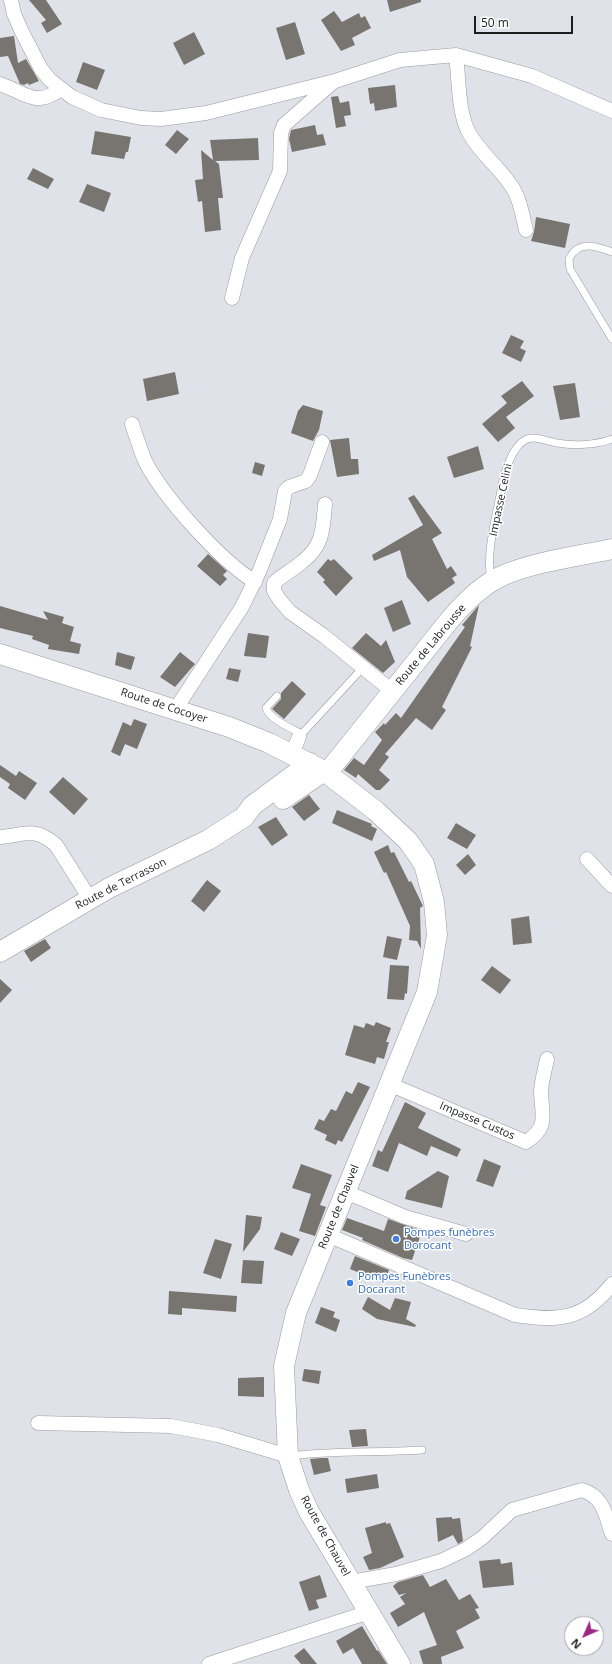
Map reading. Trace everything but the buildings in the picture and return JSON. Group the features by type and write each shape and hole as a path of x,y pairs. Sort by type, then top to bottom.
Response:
{"main road":[{"name":"Route de Labrousse","path":"320,769 392,691 463,604 492,582 504,575 540,565 612,549"},
{"name":"Route de Cocoyer","path":"0,654 230,727 295,744 320,769"},
{"path":"283,783 295,744"},
{"name":"Route de Terrasson","path":"0,952 90,899 208,840 244,817 252,806 283,783 320,769"},
{"name":"Route de Terrasson","path":"244,817 259,815 320,769"},
{"name":"Route de Chauvel","path":"320,769 376,811 408,841 424,864 434,902 437,935 427,992 296,1313 284,1366 288,1456 299,1490 309,1512 400,1664"}],"street":[{"path":"12,0 14,14 41,68 50,80 72,97 101,110 141,118 161,119 206,113 335,81 400,60 456,55 532,76 612,111"},
{"path":"456,55 463,120 469,132 485,154 510,184 520,205 526,230"},
{"path":"232,298 242,258 280,171 281,133 284,125 335,81"},
{"path":"0,84 28,98 38,99 46,98 61,89"},
{"path":"132,424 145,460 160,486 216,549 239,572 255,582"},
{"path":"175,710 242,607 255,582 280,519 285,491 289,487 306,480 310,475 322,442"},
{"path":"325,504 318,546 302,562 274,583 274,591 290,612 324,636 392,691"},
{"path":"0,837 30,832 48,838 56,845 90,899"},
{"path":"587,859 612,886"},
{"name":"Impasse Custos","path":"389,1084 526,1142 542,1124 544,1117 541,1091 547,1059"},
{"path":"346,1192 405,1217 466,1234"},
{"path":"328,1235 515,1315 543,1319 568,1318 584,1311 612,1284"},
{"path":"38,1423 171,1426 218,1435 288,1456"},
{"path":"351,1582 396,1574 441,1561 466,1549 482,1538 512,1510 582,1490 592,1493 598,1498 612,1534"},
{"path":"209,1664 369,1612"}],"lane":[{"path":"612,252 584,246 576,248 569,258 570,269 612,339"},
{"name":"Impasse Celini","path":"492,582 489,570 490,556 506,469 515,450 521,443 533,438 558,443 581,444 612,439"},
{"path":"277,696 266,708 266,711 280,723 295,744 357,674"},
{"path":"288,1456 315,1452 372,1453 422,1450"}],"place":[{"name":"Pompes funèbres Dorocant","path":"396,1239"},
{"name":"Pompes Funèbres Docarant","path":"350,1283"}]}
